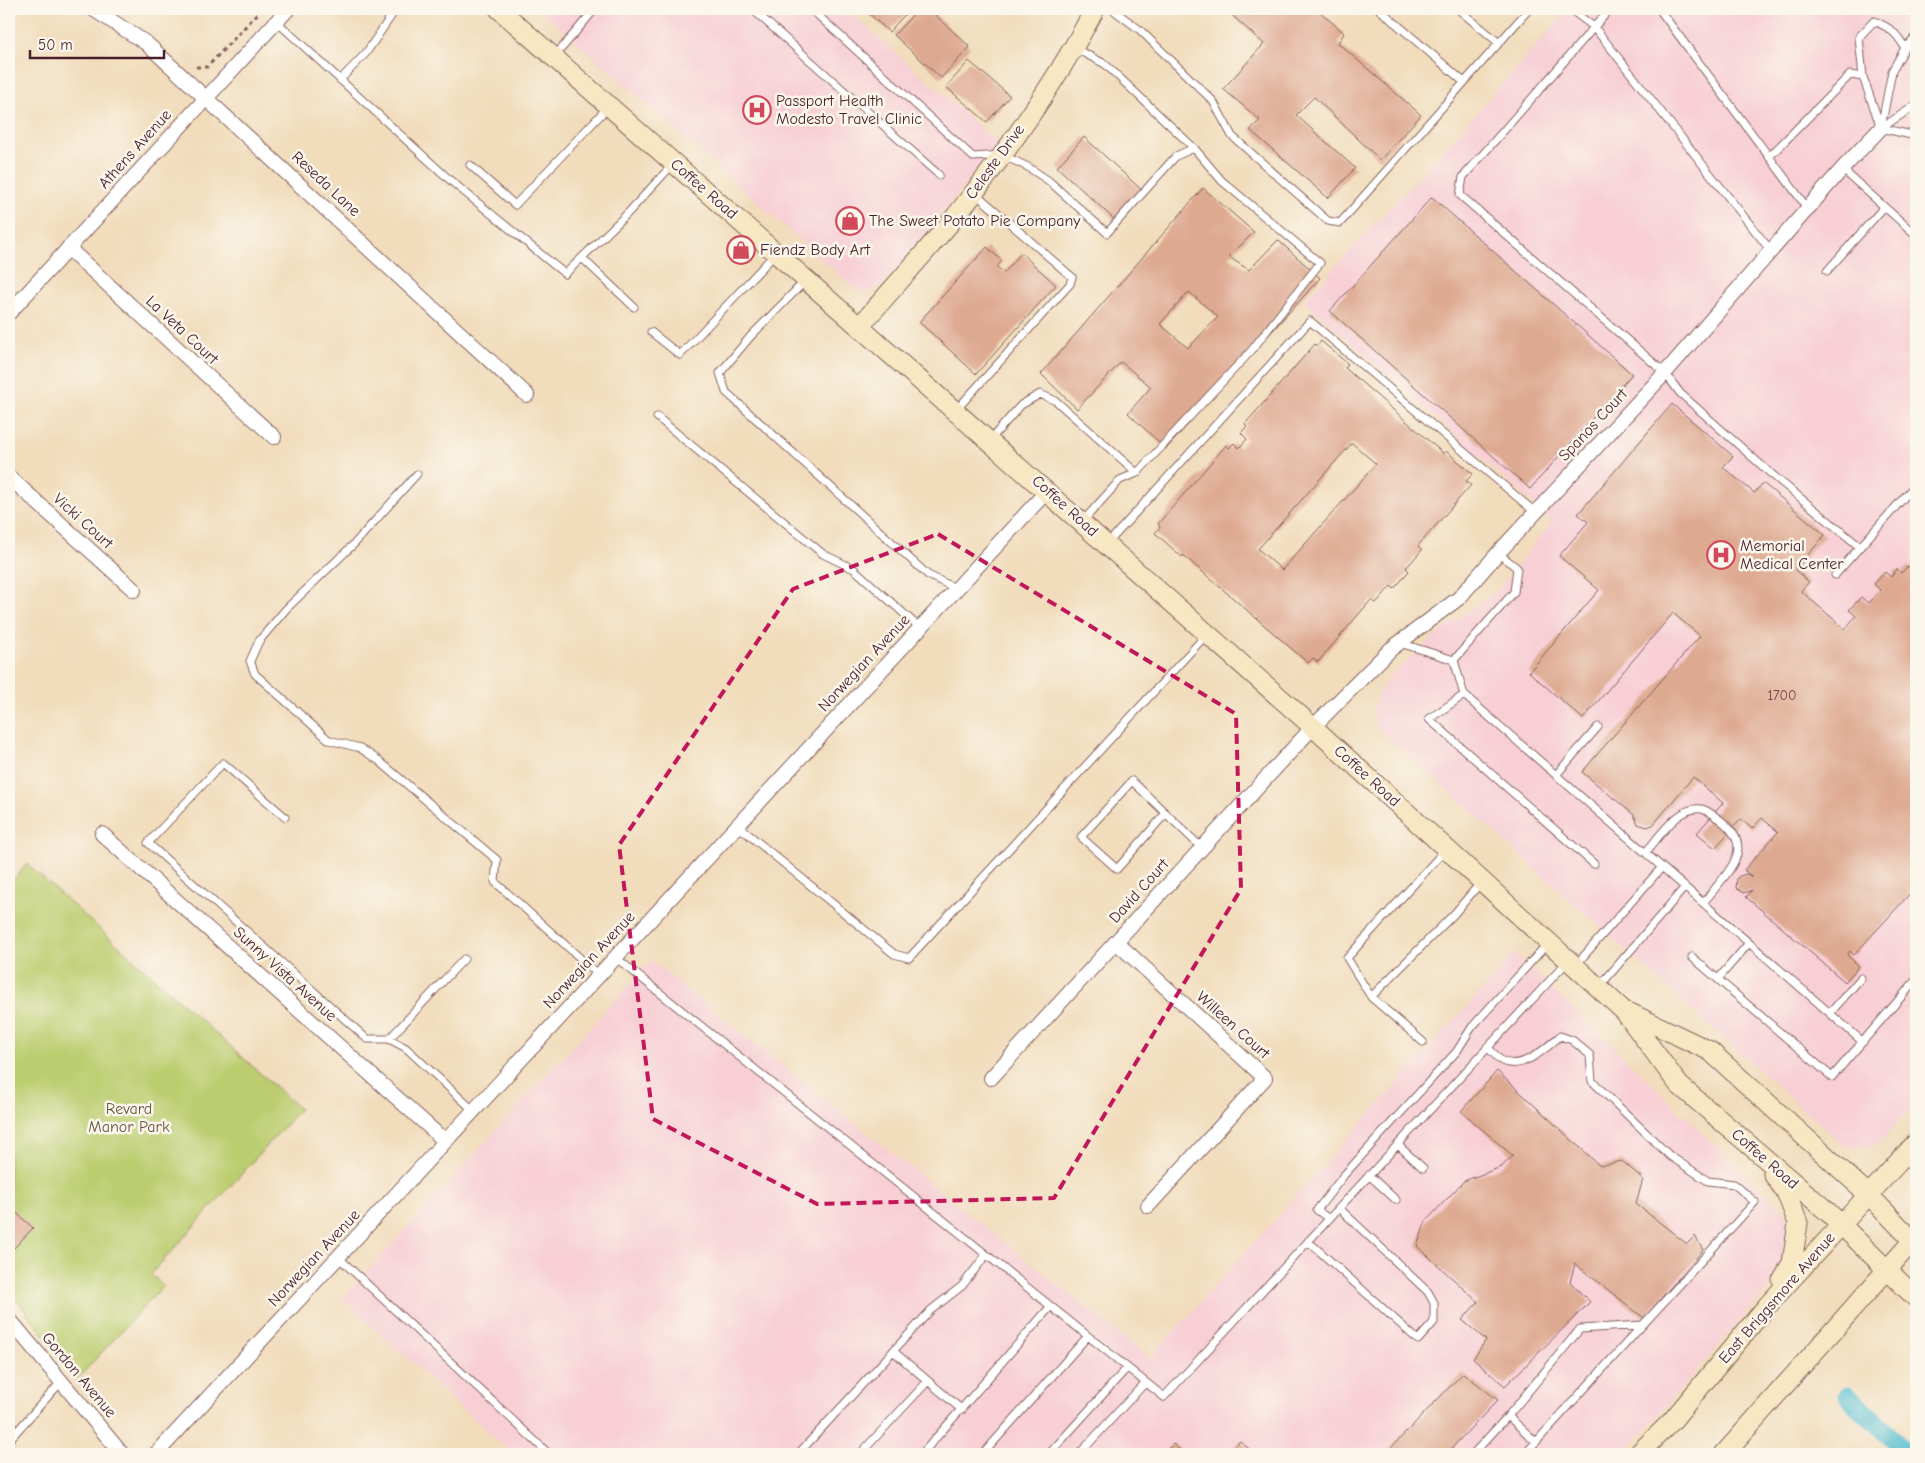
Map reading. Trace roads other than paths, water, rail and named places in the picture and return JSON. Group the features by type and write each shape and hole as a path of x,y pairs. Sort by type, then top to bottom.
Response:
{"main road":[{"name":"Coffee Road","path":"499,9 1208,633 1599,987 1624,1010 1679,1084 1828,1212 1840,1226 1916,1298"},
{"name":"Celeste Drive","path":"860,326 954,217 1002,155 1050,84 1095,9"},
{"name":"Coffee Road","path":"1624,1010 1710,1051 1869,1195 1915,1240"},
{"name":"East Briggsmore Avenue","path":"1638,1454 1671,1422 1767,1306 1916,1143"},
{"path":"1760,1155 1786,1192 1798,1223 1792,1263 1767,1306"},
{"path":"1724,1454 1832,1333 1886,1269 1915,1240"}],"street":[{"name":"Reseda Lane","path":"93,9 146,43 528,395"},
{"name":"Athens Avenue","path":"9,313 288,9"},
{"name":"Spanos Court","path":"1313,727 1390,649 1459,598 1498,553 1665,373 1842,169 1881,128"},
{"name":"La Veta Court","path":"68,248 274,437"},
{"name":"Vicki Court","path":"9,477 134,590"},
{"name":"Norwegian Avenue","path":"156,1454 1047,491"},
{"name":"David Court","path":"991,1078 1313,727"},
{"name":"Sunny Vista Avenue","path":"102,834 445,1141"},
{"name":"Willeen Court","path":"1116,942 1265,1078 1148,1206"},
{"name":"Gordon Avenue","path":"9,1319 122,1454"}],"lane":[{"path":"340,80 366,53 396,9"},
{"path":"554,57 595,9"},
{"path":"752,9 939,175"},
{"path":"811,9 973,157 1002,155 1028,167 1049,181 1107,233 1176,156 1194,148"},
{"path":"1112,9 1140,30 1214,101 1232,136 1328,221 1340,223 1529,9"},
{"path":"1379,9 1464,82"},
{"path":"1458,9 1499,43"},
{"path":"1570,9 1594,27 1771,252"},
{"path":"1610,9 1463,177 1460,195 1665,373 1680,393 1769,472 1860,547"},
{"path":"1658,9 1808,209"},
{"path":"276,21 451,181 565,274 628,214 674,162"},
{"path":"1881,128 1863,77 1859,37 1874,21 1889,27 1900,38 1905,48"},
{"path":"1881,128 1892,71 1905,48 1916,36"},
{"path":"1073,47 1105,64 1194,148 1222,181 1320,263 1251,351 1137,473 1120,480 1082,522"},
{"path":"1770,158 1850,75 1863,77"},
{"path":"1881,128 1916,105"},
{"path":"470,165 515,205 610,106"},
{"path":"1881,128 1916,136"},
{"path":"1842,169 1916,235"},
{"path":"956,410 1070,284 1072,277 974,192"},
{"path":"1827,271 1884,206"},
{"path":"651,332 680,355 777,252"},
{"path":"582,258 634,307"},
{"path":"807,279 750,337 720,373 726,392 928,575 957,589"},
{"path":"1107,544 1310,321 1536,513"},
{"path":"990,440 1021,405 1040,394 1056,401 1137,473"},
{"path":"657,417 823,554 854,568 920,628"},
{"path":"417,474 356,542 286,609 260,641 250,661 255,674 329,740 360,748 378,760 497,860 495,882 599,975"},
{"path":"1834,575 1916,484"},
{"path":"1454,660 1514,592 1517,568 1498,553"},
{"path":"737,825 894,954 909,958 1208,633"},
{"path":"1400,643 1454,660"},
{"path":"1454,660 1464,695 1863,1042"},
{"path":"1464,695 1429,719 1594,864"},
{"path":"1556,775 1598,727"},
{"path":"286,817 223,763 148,843 367,1039 389,1039 406,1048 473,1110"},
{"path":"1166,813 1117,869 1081,837 1132,781 1166,813 1202,848"},
{"path":"1646,852 1676,819 1688,810 1700,808 1705,810 1732,831 1738,844 1737,858 1703,903"},
{"path":"1423,1042 1371,997 1347,958 1446,848"},
{"path":"615,957 1164,1397 1487,1047 1572,963 1662,867"},
{"path":"1371,997 1454,914 1482,881"},
{"path":"1599,987 1685,887"},
{"path":"1328,1219 1318,1210 1344,1175 1457,1051 1472,1027 1549,942"},
{"path":"1718,979 1750,943"},
{"path":"1692,957 1832,1077 1916,980"},
{"path":"389,1039 464,958"},
{"path":"1830,1013 1861,978"},
{"path":"1487,1047 1502,1061 1514,1064 1530,1059 1560,1036 1572,1040 1590,1055 1592,1081 1670,1156 1708,1181 1734,1184 1755,1202 1525,1454"},
{"path":"1398,1145 1423,1168"},
{"path":"1370,1175 1396,1200"},
{"path":"1308,1241 1418,1340 1434,1322 1434,1303 1428,1292 1339,1208"},
{"path":"798,1454 931,1310 962,1286 986,1255"},
{"path":"338,1257 549,1454"},
{"path":"922,1454 1050,1307"},
{"path":"1473,1454 1508,1416 1580,1329 1642,1325"},
{"path":"983,1454 1087,1337"},
{"path":"1916,1343 1916,1351"},
{"path":"893,1351 962,1410"},
{"path":"1048,1454 1127,1368"},
{"path":"860,1454 928,1381"},
{"path":"9,1440 61,1382"},
{"path":"1079,1454 1145,1383"},
{"path":"1508,1416 1536,1442"}],"waterway":[{"path":"1848,1396 1894,1440 1904,1454"}],"place":[{"name":"Passport Health Modesto Travel Clinic","path":"757,110"},
{"name":"The Sweet Potato Pie Company","path":"850,221"},
{"name":"Fiendz Body Art","path":"741,250"},
{"name":"Memorial Medical Center","path":"1721,555"}],"park label":[{"name":"Revard Manor Park","path":"129,1118"}]}
